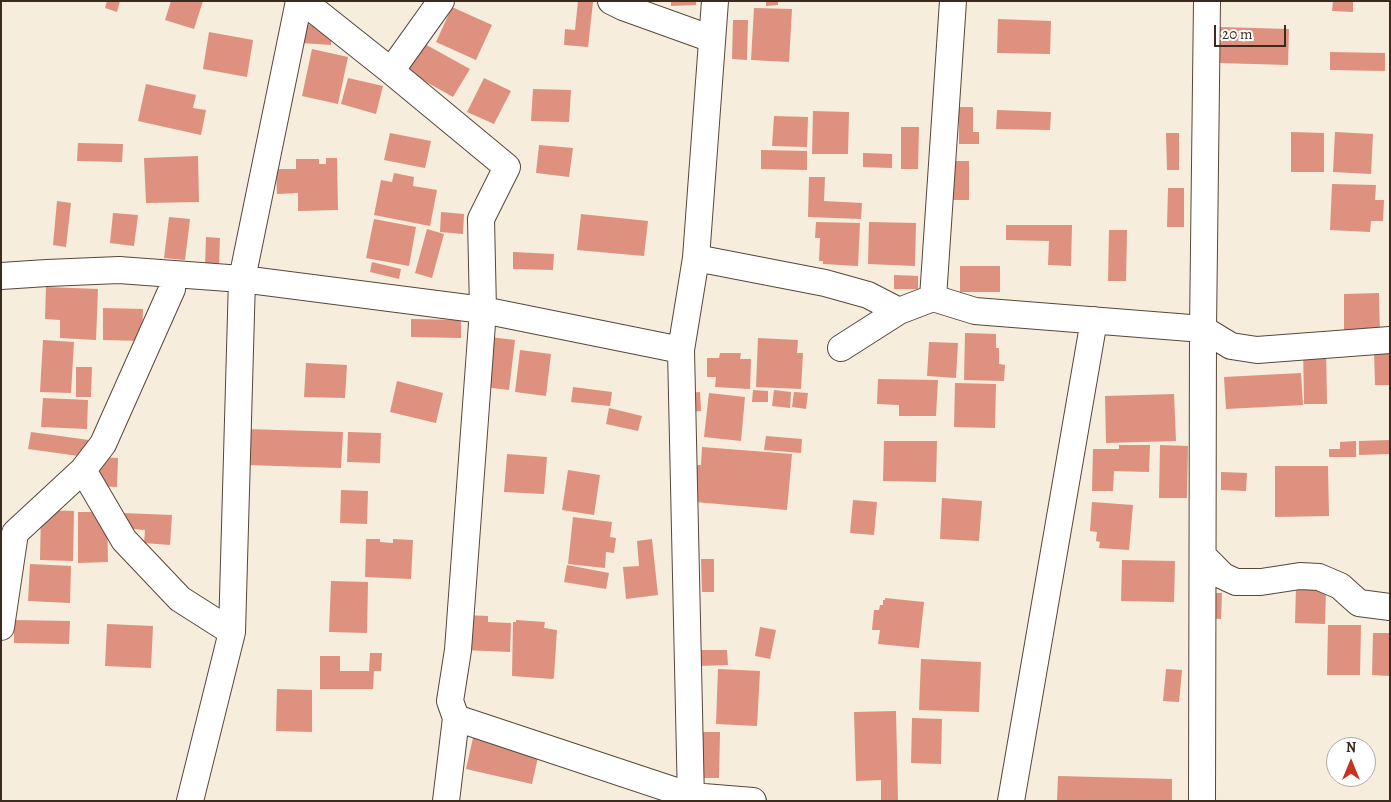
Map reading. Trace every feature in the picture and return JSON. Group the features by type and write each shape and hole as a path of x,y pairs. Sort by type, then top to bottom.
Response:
{"street":[{"path":"190,801 232,632 242,278 299,1"},
{"path":"303,1 507,167 481,219 483,310 458,650 450,701 456,718 446,801"},
{"path":"391,71 441,1"},
{"path":"611,1 712,39"},
{"path":"691,798 680,350 696,258 715,1"},
{"path":"933,298 953,1"},
{"path":"1202,801 1203,329 1207,1"},
{"path":"696,258 825,282 868,295 899,311"},
{"path":"1,277 47,272 119,270 242,278 311,289 483,310 680,350"},
{"path":"47,272 172,289"},
{"path":"1,277 172,289"},
{"path":"1,627 15,533 83,470 104,444 172,289"},
{"path":"841,348 899,311 933,298 975,311 1203,329 1231,346 1257,350 1390,340"},
{"path":"1011,801 1094,320"},
{"path":"83,470 124,540 180,599 232,632"},
{"path":"1203,556 1223,576 1236,582 1261,582 1300,576 1319,577 1340,586 1359,603 1390,607"},
{"path":"456,718 691,798 753,801"}],"building":[{"path":"107,1 120,1 117,12 105,8"},
{"path":"171,1 203,1 194,29 165,20"},
{"path":"578,1 593,2 588,47 564,45 565,29 575,30"},
{"path":"671,1 696,1 696,5 671,6"},
{"path":"766,1 778,1 778,5 766,6"},
{"path":"1333,1 1353,1 1353,12 1332,11"},
{"path":"452,7 492,25 476,60 436,42"},
{"path":"754,8 792,9 789,62 751,60"},
{"path":"998,19 1051,21 1050,54 997,53"},
{"path":"733,20 748,20 747,60 732,59"},
{"path":"303,24 332,26 331,45 302,43"},
{"path":"1220,27 1289,29 1288,65 1219,63"},
{"path":"209,32 253,40 247,77 203,69"},
{"path":"423,43 470,69 453,97 407,71"},
{"path":"312,49 348,57 338,104 302,96"},
{"path":"1330,52 1385,53 1385,71 1330,70"},
{"path":"348,78 383,86 376,114 341,104"},
{"path":"484,78 511,91 494,124 467,112"},
{"path":"146,84 196,95 193,108 206,110 201,135 138,121"},
{"path":"533,89 571,90 569,122 531,121"},
{"path":"959,107 973,107 973,132 979,132 979,144 959,144"},
{"path":"997,110 1051,112 1050,130 996,129"},
{"path":"813,111 849,112 848,154 812,154"},
{"path":"774,116 808,117 807,147 772,146"},
{"path":"901,127 919,127 918,169 901,169"},
{"path":"1291,132 1324,133 1324,172 1291,172"},
{"path":"1335,132 1373,134 1371,174 1333,172"},
{"path":"390,133 431,141 425,168 384,160"},
{"path":"1166,133 1179,133 1179,170 1167,170"},
{"path":"78,143 123,144 122,162 77,161"},
{"path":"539,145 573,148 569,177 536,173"},
{"path":"761,150 807,151 807,170 761,169"},
{"path":"863,153 892,154 892,168 863,167"},
{"path":"198,156 199,202 146,203 144,158"},
{"path":"326,158 337,158 338,210 298,211 298,193 277,194 276,169 296,169 296,159 319,159 319,164 326,164"},
{"path":"952,161 969,161 969,200 952,200"},
{"path":"394,173 414,177 413,186 437,190 430,226 374,215 381,180 392,182"},
{"path":"809,177 825,177 824,201 862,203 861,219 808,217"},
{"path":"1332,184 1376,185 1375,200 1384,200 1383,221 1371,221 1370,232 1330,230"},
{"path":"1168,188 1184,188 1184,227 1167,227"},
{"path":"57,201 71,203 66,247 53,245"},
{"path":"441,212 464,214 463,234 440,232"},
{"path":"113,213 138,215 134,246 110,243"},
{"path":"581,214 648,221 644,256 577,250"},
{"path":"169,217 190,219 185,260 164,258"},
{"path":"374,219 416,227 409,266 366,258"},
{"path":"816,222 860,223 858,266 823,264 823,261 819,261 820,238 815,238"},
{"path":"869,222 916,223 915,266 868,264"},
{"path":"1006,225 1072,225 1071,266 1048,265 1049,241 1006,240"},
{"path":"427,229 444,234 432,278 415,273"},
{"path":"1109,230 1127,230 1126,281 1108,281"},
{"path":"206,237 220,238 219,268 205,267"},
{"path":"513,252 554,254 553,270 513,269"},
{"path":"372,262 401,269 399,279 370,272"},
{"path":"960,266 1000,266 1000,292 960,292"},
{"path":"894,275 918,276 918,289 894,289"},
{"path":"46,287 98,289 96,340 60,338 60,320 45,319"},
{"path":"1379,293 1380,338 1344,338 1344,294"},
{"path":"103,308 143,309 142,341 103,340"},
{"path":"411,319 461,320 461,338 411,337"},
{"path":"965,333 996,334 996,348 999,348 999,364 1005,365 1004,381 964,380"},
{"path":"490,337 515,340 509,390 484,387"},
{"path":"758,338 798,340 797,353 803,353 801,389 756,387"},
{"path":"43,340 74,342 71,393 40,392"},
{"path":"929,342 958,343 956,378 927,376"},
{"path":"1303,346 1326,346 1327,404 1304,404"},
{"path":"1390,349 1390,385 1375,385 1374,350"},
{"path":"520,350 551,354 546,396 515,392"},
{"path":"720,353 741,353 740,359 751,359 750,389 715,387 716,377 707,377 707,358 719,358"},
{"path":"306,363 347,365 345,398 304,397"},
{"path":"76,367 92,367 91,397 76,397"},
{"path":"1301,373 1303,405 1226,409 1224,377"},
{"path":"878,379 938,380 936,416 899,416 899,405 877,404"},
{"path":"397,381 443,393 436,423 390,412"},
{"path":"955,383 996,384 995,428 954,427"},
{"path":"573,387 612,392 610,406 571,402"},
{"path":"753,390 768,391 768,402 752,402"},
{"path":"774,390 791,392 790,408 772,406"},
{"path":"700,392 701,411 688,412 686,393"},
{"path":"794,392 808,393 806,409 792,407"},
{"path":"709,393 745,397 741,441 704,437"},
{"path":"1174,394 1176,441 1106,443 1105,396"},
{"path":"43,398 88,400 87,429 41,427"},
{"path":"609,408 642,416 638,431 606,424"},
{"path":"246,429 343,432 341,468 245,465"},
{"path":"31,432 89,440 86,457 28,449"},
{"path":"348,432 381,433 380,463 347,462"},
{"path":"766,436 802,439 801,453 764,450"},
{"path":"1390,440 1390,454 1359,455 1359,441"},
{"path":"884,441 937,441 936,482 883,481"},
{"path":"1356,441 1356,457 1329,457 1329,449 1340,449 1340,442"},
{"path":"1119,445 1150,445 1149,472 1114,471 1113,491 1092,491 1093,449 1119,449"},
{"path":"1160,445 1188,446 1187,498 1159,498"},
{"path":"702,447 792,454 787,510 695,502 689,465 701,465"},
{"path":"507,454 547,457 544,494 504,492"},
{"path":"96,457 118,458 117,487 95,486"},
{"path":"1275,466 1328,466 1329,516 1275,517"},
{"path":"568,470 600,475 594,515 562,510"},
{"path":"1221,472 1247,473 1246,491 1221,490"},
{"path":"341,490 368,491 367,524 340,523"},
{"path":"942,498 982,501 979,541 940,539"},
{"path":"853,500 877,502 874,535 850,533"},
{"path":"1092,502 1133,505 1129,550 1099,548 1100,542 1096,541 1097,532 1090,531"},
{"path":"41,510 74,511 73,561 40,560"},
{"path":"78,512 107,512 108,562 78,563"},
{"path":"122,513 172,515 170,545 144,543 145,530 121,528"},
{"path":"573,517 612,522 610,537 616,538 614,553 606,552 605,568 568,564"},
{"path":"366,539 380,539 380,542 393,543 393,539 413,540 411,579 365,577"},
{"path":"652,539 658,595 626,599 623,567 639,566 637,541"},
{"path":"701,559 714,559 714,592 702,592"},
{"path":"1122,560 1175,561 1174,602 1121,601"},
{"path":"30,564 71,566 70,603 28,601"},
{"path":"567,565 609,573 606,589 564,582"},
{"path":"331,581 368,582 367,633 329,632"},
{"path":"1296,586 1326,587 1325,624 1295,623"},
{"path":"1205,593 1222,593 1221,619 1204,618"},
{"path":"885,598 924,602 919,648 878,644 880,630 872,630 874,610 879,610"},
{"path":"464,615 488,616 488,622 511,623 510,652 463,650"},
{"path":"14,620 70,621 69,644 14,643"},
{"path":"516,620 545,622 544,628 557,630 553,679 512,676 513,622 516,622"},
{"path":"107,624 153,626 151,668 105,666"},
{"path":"1328,625 1361,625 1360,675 1327,675"},
{"path":"760,627 776,630 770,659 755,656"},
{"path":"1373,633 1390,633 1390,676 1372,675"},
{"path":"698,650 727,650 728,665 698,666"},
{"path":"370,653 382,653 381,671 369,671"},
{"path":"320,656 340,656 340,671 374,671 373,689 320,689"},
{"path":"921,659 981,662 979,712 919,710"},
{"path":"718,669 760,671 757,726 716,724"},
{"path":"1166,669 1182,670 1179,702 1163,701"},
{"path":"277,689 312,690 312,732 276,731"},
{"path":"896,711 898,801 881,801 881,780 856,781 854,712"},
{"path":"912,718 942,719 941,764 911,763"},
{"path":"475,729 541,744 532,784 466,769"},
{"path":"699,732 720,732 719,778 698,778"},
{"path":"1058,776 1172,779 1172,801 1057,801"}]}
